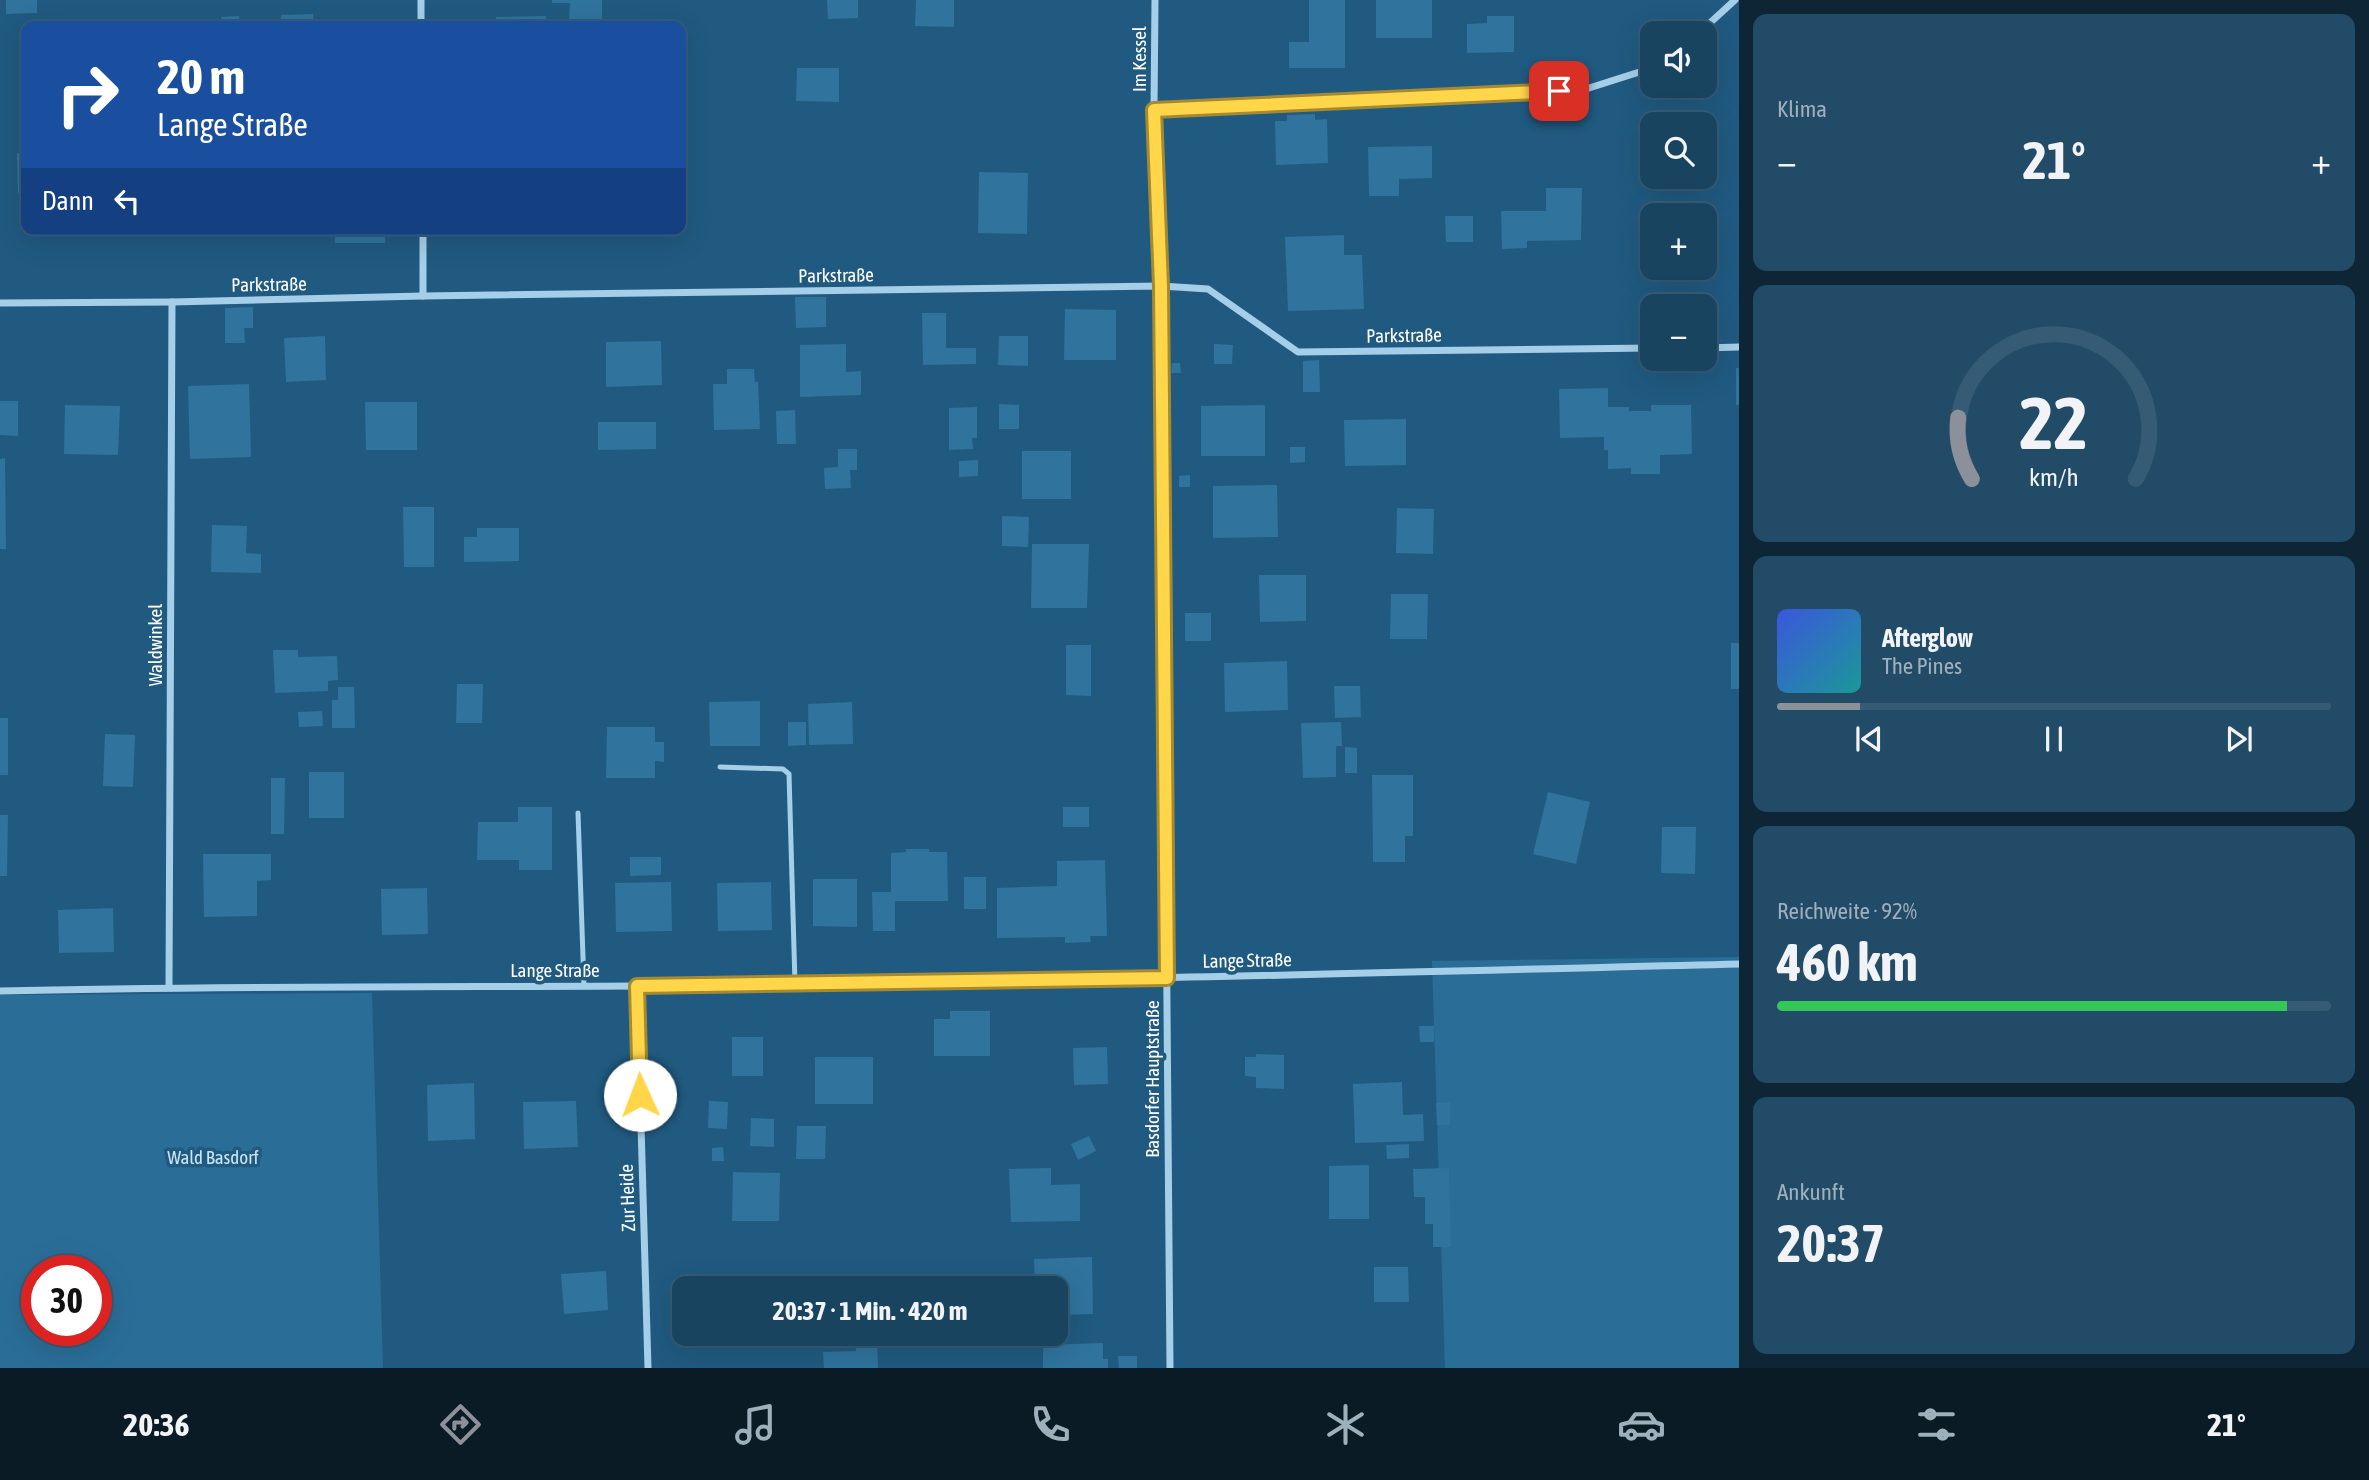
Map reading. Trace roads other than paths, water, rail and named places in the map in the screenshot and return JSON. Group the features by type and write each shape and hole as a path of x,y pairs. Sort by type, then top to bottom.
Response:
{"street":[{"path":"421,0 421,21"},
{"name":"Im Kessel","path":"1155,0 1154,110 1161,286"},
{"path":"1712,21 1735,0"},
{"path":"1154,110 1586,89 1640,72"},
{"path":"423,235 424,296"},
{"name":"Parkstraße","path":"0,303 1161,286 1208,289 1298,352 1640,348"},
{"name":"Basdorfer Hauptstraße","path":"1161,286 1170,1368"},
{"name":"Waldwinkel","path":"169,987 172,302"},
{"path":"1717,348 1739,347"},
{"name":"Lange Straße","path":"0,991 169,987 795,984 1739,964"},
{"name":"Zur Heide","path":"637,986 648,1368"}],"lane":[{"path":"720,767 783,769 789,774 795,984"},
{"path":"578,813 584,986"}],"park label":[{"name":"Wald Basdorf","path":"213,1157"}]}
